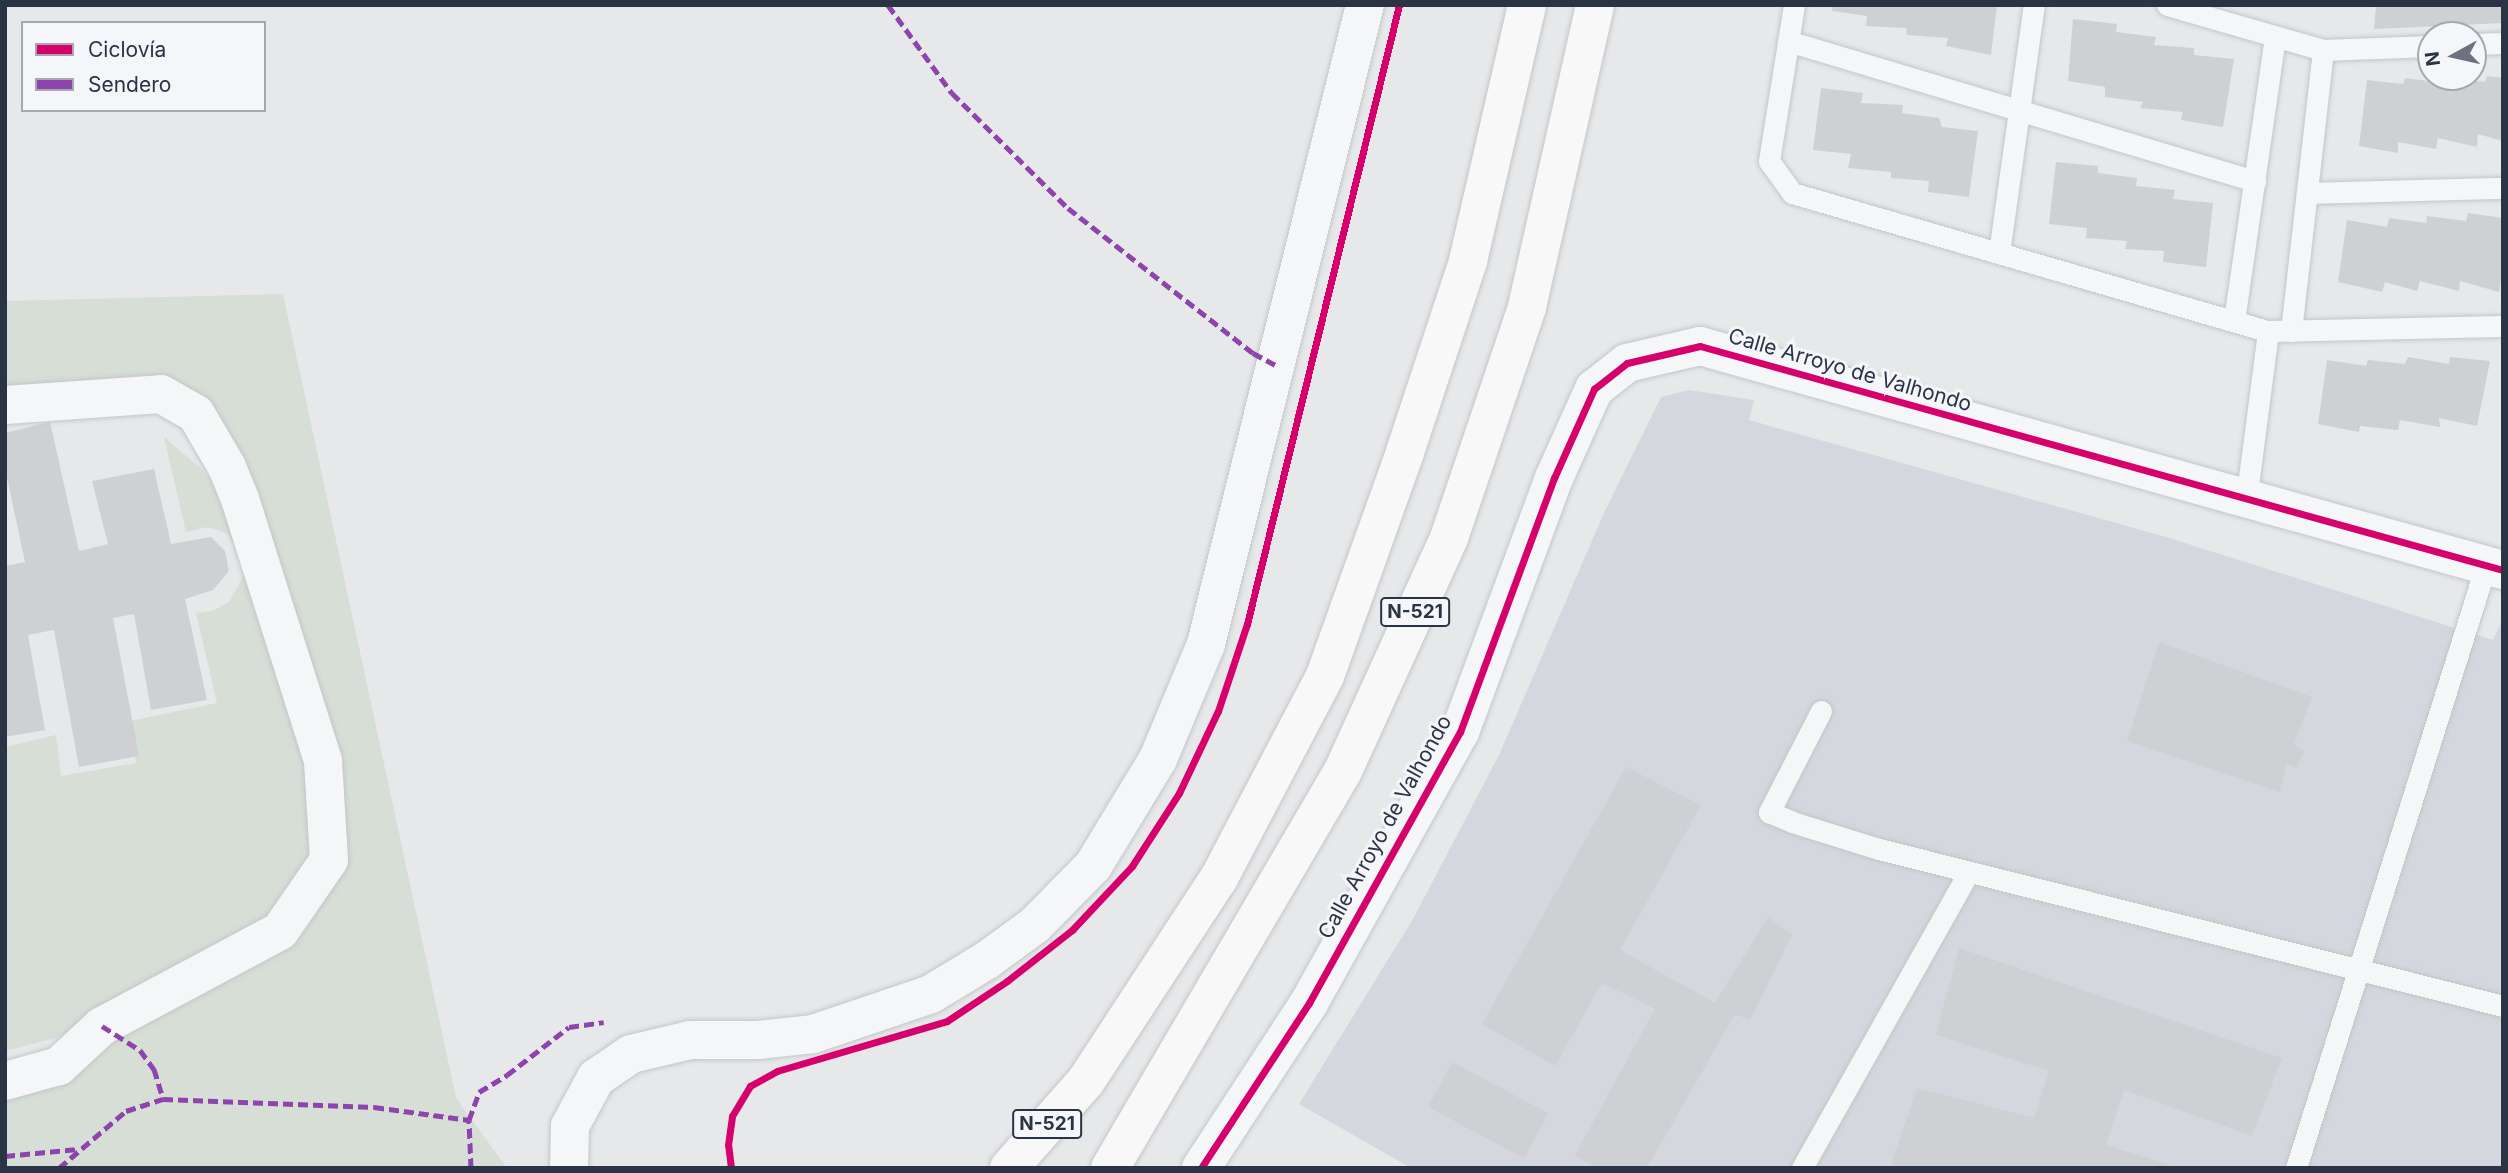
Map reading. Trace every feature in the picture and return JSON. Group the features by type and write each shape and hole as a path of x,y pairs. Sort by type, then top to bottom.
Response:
{"highway":[{"name":"N-521","path":"1009,1168 1086,1081 1219,878 1325,676 1405,452 1468,261 1527,5"},
{"name":"N-521","path":"1110,1168 1342,773 1449,538 1527,307 1595,5"}],"street":[{"path":"569,1168 570,1126 596,1078 631,1054 690,1040 758,1040 813,1034 931,994 987,960 1035,925 1093,866 1158,759 1206,644 1365,5"},
{"name":"Calle Arroyo de Valhondo","path":"1201,1168 1309,1003 1460,732 1554,478 1594,389 1627,363 1700,346 2246,501 2494,567"},
{"path":"5,405 161,394 196,414 228,467 240,499 323,761 328,860 280,931 102,1026 59,1066 5,1081"}],"lane":[{"path":"1794,5 1769,161 1792,193 2268,331 2503,327"},
{"path":"1999,253 2034,5"},
{"path":"2167,5 2323,50 2417,47"},
{"path":"2234,321 2275,38"},
{"path":"1788,41 2255,181"},
{"path":"2291,331 2323,50"},
{"path":"2307,193 2503,188"},
{"path":"2246,501 2268,331"},
{"path":"2296,1168 2494,567"},
{"path":"1821,711 1769,812 1819,833 2503,1006"},
{"path":"1802,1168 1969,872"}],"shaded area":[{"path":"283,294 456,1098 507,1168 5,1168 5,1092 54,1079 287,936 334,763 186,413 5,405 5,301"},
{"path":"1689,390 1754,400 1749,420 2166,537 2493,640 2503,619 2503,1168 1411,1168 1299,1104 1413,919 1499,755 1604,513 1661,397"},
{"path":"164,437 199,467 229,499 305,752 314,833 304,877 273,914 113,1011 56,1038 5,1051 5,747 56,735 61,776 136,763 130,721 217,703 196,613 212,611 229,602 245,573 241,554 227,533 208,527 186,532"}],"building":[{"path":"1833,5 1997,5 1991,55 1946,46 1948,38 1907,35 1906,28 1866,26 1867,16 1832,11"},
{"path":"2376,5 2503,5 2503,23 2417,21 2417,27 2374,29"},
{"path":"2073,19 2117,24 2116,32 2156,37 2154,45 2194,48 2194,55 2234,59 2223,127 2181,120 2183,112 2140,108 2143,102 2105,97 2105,87 2068,81"},
{"path":"2487,76 2503,78 2503,141 2478,134 2477,147 2438,138 2436,149 2398,142 2398,153 2359,146 2367,80 2403,84 2405,78 2417,80 2417,91 2487,91"},
{"path":"1821,88 1863,93 1861,103 1903,105 1902,113 1939,118 1942,127 1978,131 1969,197 1928,192 1929,181 1891,178 1891,172 1848,168 1851,154 1813,150"},
{"path":"2056,162 2098,166 2098,173 2137,178 2136,186 2175,190 2173,199 2213,203 2206,267 2163,262 2164,251 2125,249 2127,241 2086,238 2087,228 2049,224"},
{"path":"2468,213 2503,218 2503,267 2499,292 2460,281 2459,291 2420,281 2417,291 2385,282 2382,292 2338,282 2347,220 2387,227 2389,218 2426,223 2427,216 2466,221"},
{"path":"2408,357 2449,364 2450,357 2490,361 2477,426 2439,418 2440,427 2400,420 2398,430 2360,426 2359,432 2318,424 2327,360 2366,366 2368,360 2405,364"},
{"path":"50,422 79,551 108,544 92,481 154,469 171,544 211,537 225,551 229,571 213,590 185,599 207,700 151,710 134,614 113,618 139,756 79,767 54,630 28,635 45,730 5,737 5,566 25,562 5,468 5,433"},
{"path":"2159,642 2312,697 2294,744 2304,751 2298,768 2287,764 2280,792 2127,741"},
{"path":"1626,767 1701,805 1620,950 1715,1003 1768,917 1792,935 1750,1020 1735,1014 1647,1168 1596,1168 1575,1155 1655,1009 1602,983 1555,1066 1482,1024"},
{"path":"1959,948 2282,1058 2252,1136 2124,1090 2106,1145 2180,1168 1890,1168 1917,1088 2034,1118 2049,1071 1936,1035"},
{"path":"1452,1062 1548,1113 1524,1158 1428,1107"}],"marked path":[{"path":"888,5 952,93 1068,208 1253,353 1277,366"},
{"path":"471,1168 469,1120 479,1092 507,1075 569,1027 604,1022"},
{"path":"102,1026 140,1050 154,1069 163,1099 374,1107 469,1120"},
{"path":"59,1168 126,1111 163,1099"},
{"path":"5,1156 78,1149"}],"cycle path":[{"path":"731,1168 728,1145 732,1116 750,1086 777,1071 947,1021 1007,981 1072,930 1132,866 1179,793 1218,711 1247,624 1399,5"},
{"path":"1201,1168 1309,1003 1460,732 1554,478 1594,389 1627,363 1700,346 2503,570"}]}
